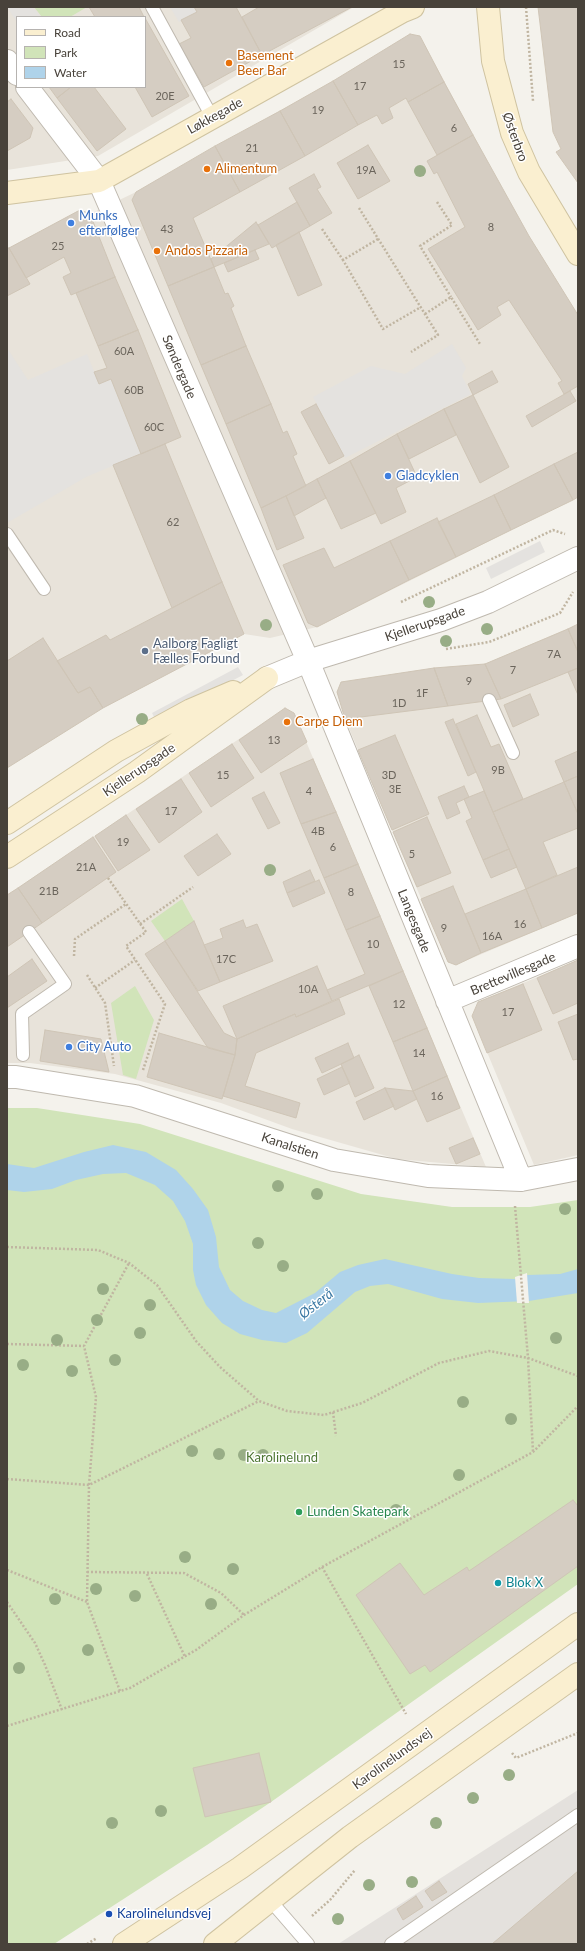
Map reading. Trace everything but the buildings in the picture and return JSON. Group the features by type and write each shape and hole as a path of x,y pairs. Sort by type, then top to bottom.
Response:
{"street":[{"name":"Løkkegade","path":"7,193 99,181 403,10 413,7"},
{"name":"Østerbro","path":"488,7 493,62 512,133 532,178 578,254"},
{"path":"7,61 16,73"},
{"name":"Søndergade","path":"28,88 99,181 308,661"},
{"name":"Kjellerupsgade","path":"7,823 116,751 191,710 308,661 441,620 488,602 578,558"},
{"name":"Langesgade","path":"308,661 521,1180"},
{"name":"Kjellerupsgade","path":"7,857 149,763 267,678"},
{"name":"Brettevillesgade","path":"447,1001 578,946"},
{"name":"Kanalstien","path":"7,1077 16,1077 135,1096 334,1160 428,1176 521,1180 578,1169"},
{"name":"Karolinelundsvej","path":"124,1944 240,1868 578,1624"},
{"path":"215,1944 269,1899 350,1837 578,1674"},
{"path":"148,1944 240,1868"}],"lane":[{"path":"152,7 212,118"},
{"path":"7,534 44,589"},
{"path":"489,700 513,753"},
{"path":"23,1055 22,1014 66,984 30,932"},
{"path":"391,1944 578,1815"},
{"path":"269,1899 308,1944"}],"path":[{"path":"526,7 534,106"},
{"path":"437,202 452,225 420,246 480,344"},
{"path":"359,208 438,335 411,352"},
{"path":"322,229 343,260 384,329 420,307"},
{"path":"343,260 378,239"},
{"path":"425,314 451,298"},
{"path":"439,650 489,642 560,613 574,589"},
{"path":"108,878 146,932 126,946 165,1004 141,1077"},
{"path":"140,924 193,887"},
{"path":"78,962 74,955 75,939 126,904"},
{"path":"95,988 135,960"},
{"path":"82,968 105,1003 115,1074"},
{"path":"521,1180 514,1210 520,1256 528,1358 533,1452"},
{"path":"7,1247 98,1250 129,1263 156,1286 196,1341 220,1366 259,1401 287,1411 324,1415 362,1403 438,1363 489,1351 528,1358 578,1376"},
{"path":"120,1691 87,1602 89,1485 96,1397 84,1346 129,1263"},
{"path":"7,1344 84,1346"},
{"path":"7,1479 89,1485 259,1401"},
{"path":"7,1726 130,1688 185,1657 244,1614 322,1567 533,1452 578,1406"},
{"path":"333,1412 336,1436"},
{"path":"322,1567 408,1717"},
{"path":"7,1570 87,1602"},
{"path":"87,1572 147,1574 184,1573 221,1593 244,1614"},
{"path":"147,1574 185,1657"},
{"path":"7,1602 35,1643 62,1710"},
{"path":"516,1758 578,1733"}],"shaded area":[{"path":"7,7 354,7 98,156 7,170"},
{"path":"7,7 33,7 40,16 16,16 16,20"},
{"path":"170,7 194,7 197,12 179,22"},
{"path":"410,34 420,36 529,236 578,315 578,497 317,627 270,638 244,634 103,708 7,768 7,246 9,248 80,210 90,214 136,192 333,81"},
{"path":"452,344 466,368 462,376 471,394 345,458 313,397 371,366 405,374"},
{"path":"7,348 28,380 87,354 99,384 111,379 141,454 86,477 7,523"},
{"path":"540,541 545,552 491,579 486,568"},
{"path":"578,624 578,913 456,965 448,962 345,719 337,692 341,682 434,668 485,664"},
{"path":"238,667 243,675 156,721 152,713"},
{"path":"285,708 294,713 486,1167 397,1159 292,1129 221,1103 115,1074 30,1063 7,1063 7,895"},
{"path":"578,960 578,1155 534,1165 472,1016 478,1002"},
{"path":"578,1790 578,1944 338,1944"}],"green space":[{"path":"34,7 87,7 72,16 41,16"},
{"path":"182,899 194,921 165,941 151,921"},
{"path":"135,986 154,1020 136,1079 123,1075 111,1003"},
{"name":"Karolinelund","path":"7,1108 37,1108 140,1124 361,1194 452,1207 530,1207 578,1200 578,1584 271,1802 54,1944 7,1944"}],"water":[{"name":"Østerå","path":"113,1145 146,1152 176,1170 193,1189 208,1210 216,1237 219,1267 230,1290 243,1301 262,1310 276,1313 315,1293 340,1272 358,1265 385,1259 452,1274 479,1278 515,1279 527,1275 560,1274 578,1269 578,1293 529,1301 478,1303 442,1299 388,1284 370,1286 355,1292 307,1333 286,1343 262,1340 240,1334 222,1323 206,1305 196,1285 193,1270 193,1244 185,1221 173,1201 155,1185 126,1173 103,1174 76,1180 52,1189 24,1192 7,1190 7,1164 34,1168 84,1152"}],"pier":[{"path":"527,1273 529,1303 517,1303 515,1277"}],"place":[{"name":"Basement Beer Bar","path":"229,63"},
{"name":"Alimentum","path":"207,169"},
{"name":"Munks efterfølger","path":"71,223"},
{"name":"Andos Pizzaria","path":"157,251"},
{"name":"Gladcyklen","path":"388,476"},
{"name":"Aalborg Fagligt Fælles Forbund","path":"145,651"},
{"name":"Carpe Diem","path":"287,722"},
{"name":"City Auto","path":"69,1047"},
{"name":"Lunden Skatepark","path":"299,1512"},
{"name":"Blok X","path":"498,1583"},
{"name":"Karolinelundsvej","path":"109,1914"}]}
